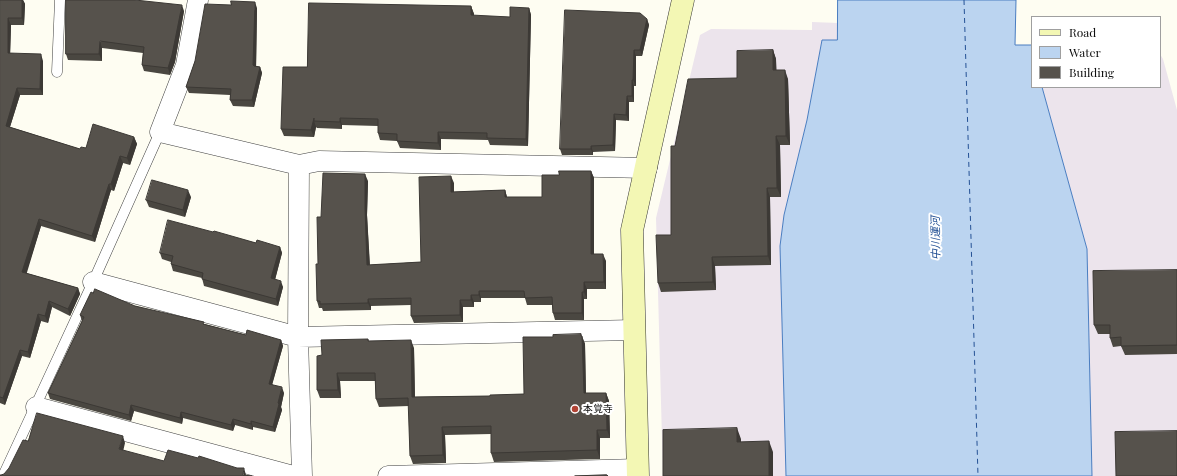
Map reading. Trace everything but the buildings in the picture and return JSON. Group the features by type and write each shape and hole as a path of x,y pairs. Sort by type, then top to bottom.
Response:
{"street":[{"path":"198,0 186,65 160,132 299,164 319,161 647,168"},
{"path":"388,476 638,472 632,230 684,0"},
{"path":"299,164 298,337 302,476"},
{"path":"93,282 298,337 634,330"},
{"path":"36,407 293,476"}],"lane":[{"path":"57,72 60,0"},
{"path":"4,476 160,132"}],"shaded area":[{"path":"812,22 838,23 837,40 822,40 807,120 784,215 780,246 786,476 663,476 656,218 700,35 711,29 812,30"},
{"path":"1161,56 1177,110 1177,476 1092,476 1087,249 1042,88 1161,88"}],"water":[{"name":"中川運河","path":"838,0 1016,0 1015,45 1031,45 1031,88 1042,88 1087,249 1092,476 786,476 780,246 784,215 807,120 822,40 837,40"}],"ferry route":[{"path":"964,0 978,476"}],"place":[{"name":"本覚寺","path":"575,409"}]}
